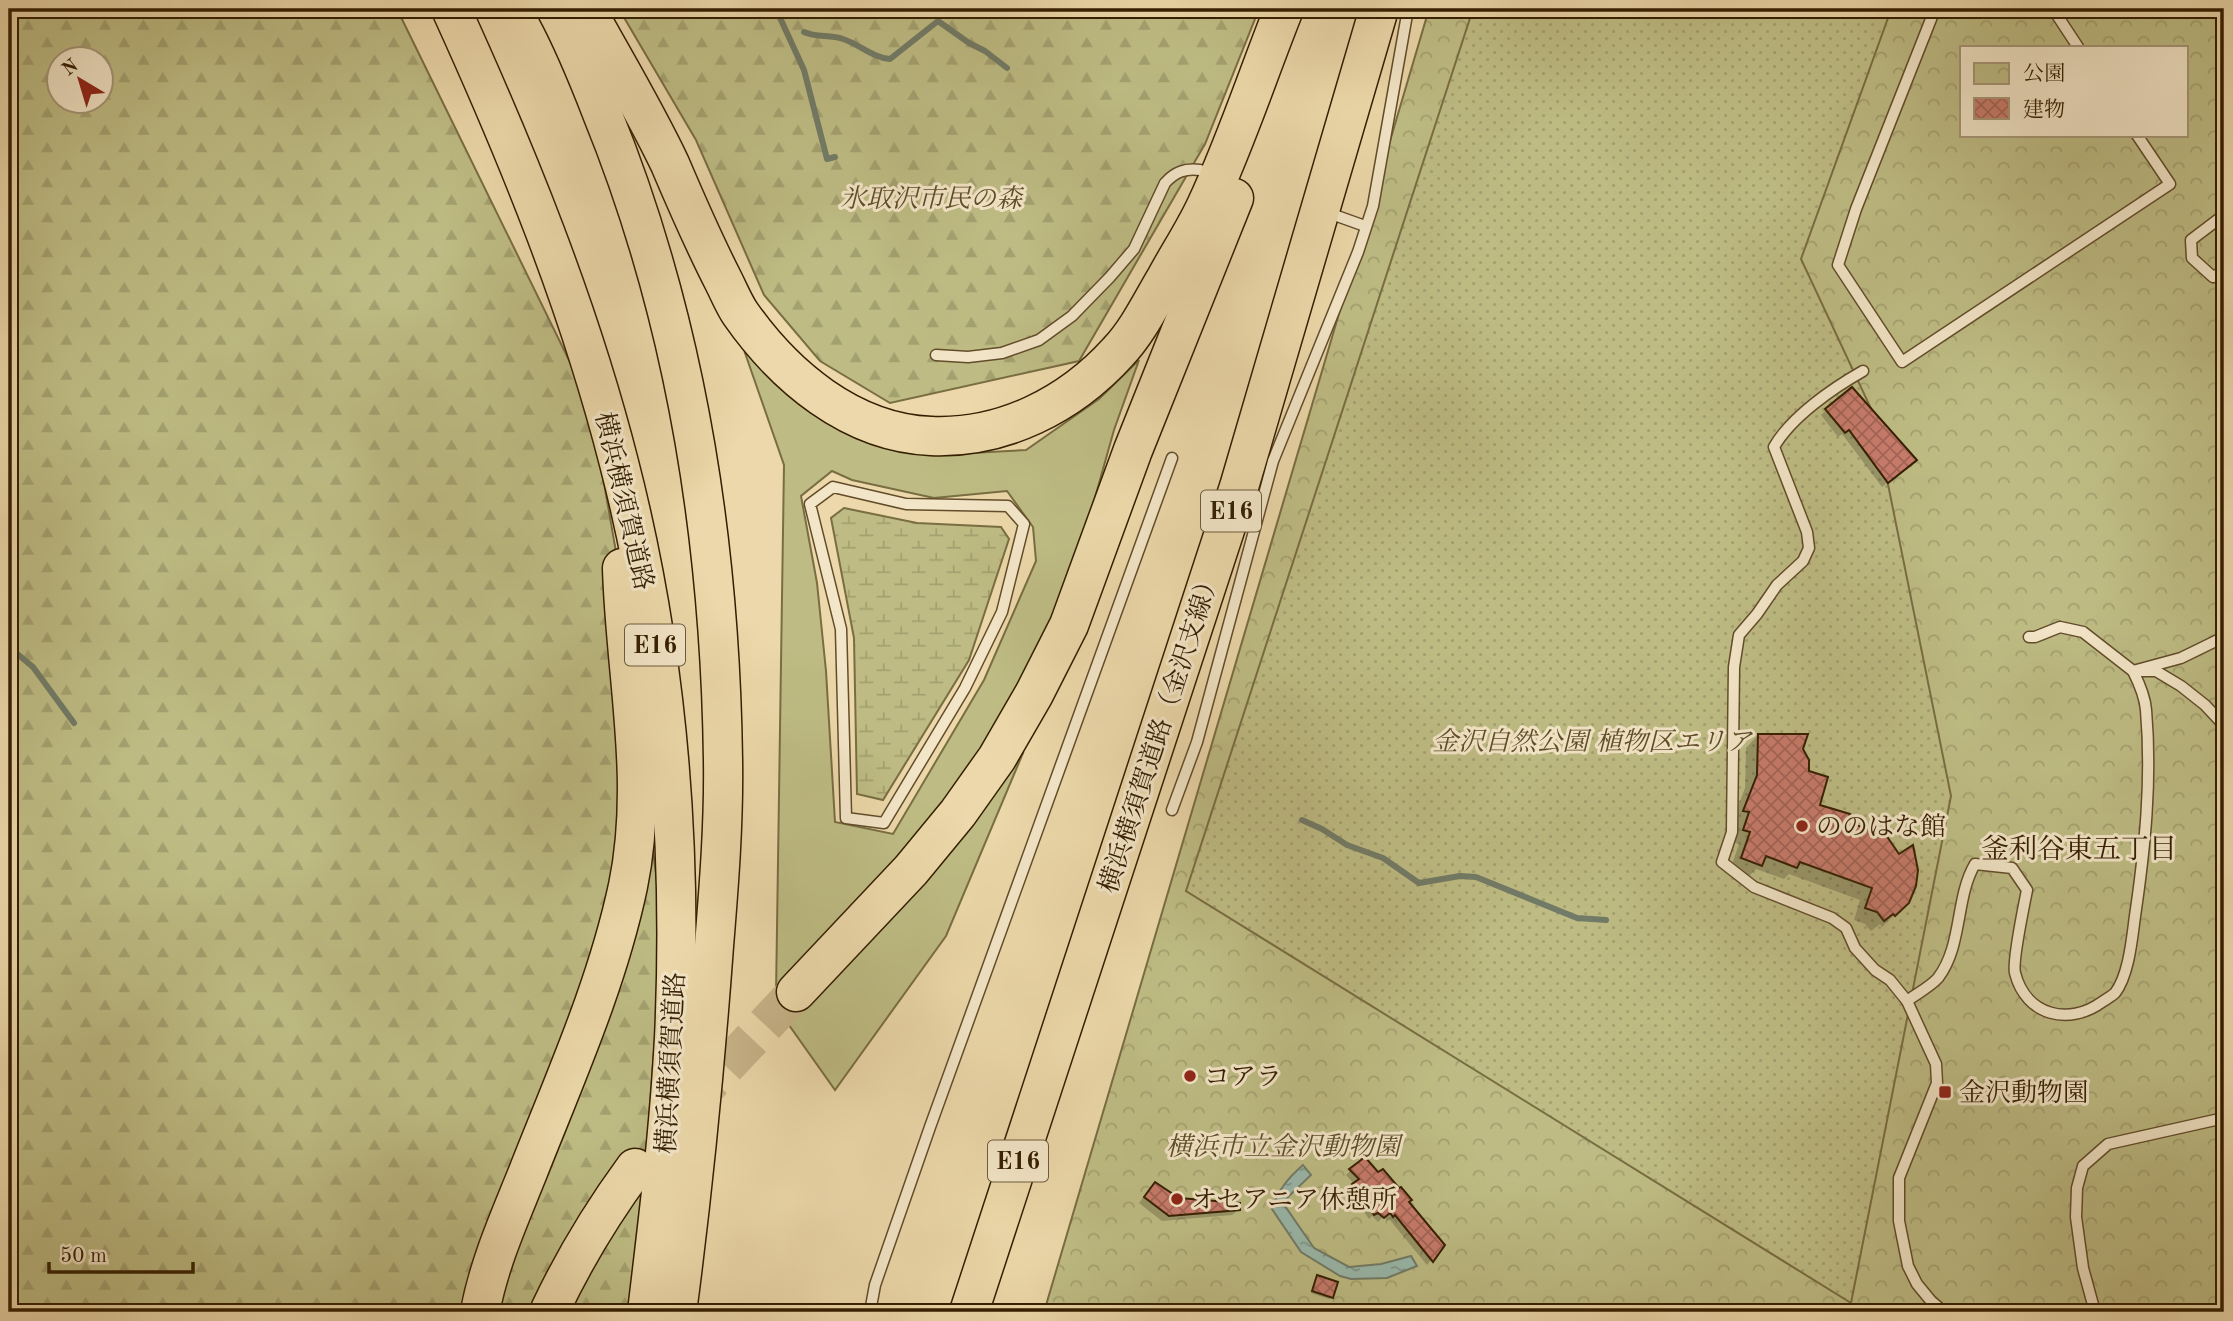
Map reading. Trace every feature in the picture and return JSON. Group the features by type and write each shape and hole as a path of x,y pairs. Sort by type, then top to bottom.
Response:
{"highway":[{"name":"横浜横須賀道路","path":"451,9 506,131 556,258 594,373 620,464 642,566 660,680 670,771 676,926 674,1037 665,1160 647,1312"},
{"name":"横浜横須賀道路","path":"556,9 573,41 620,156 645,235 671,330 692,427 708,528 718,638 724,762 719,886 707,1047 677,1312"},
{"path":"586,9 668,161 739,312 763,342 794,376 842,411 916,436 947,437 989,431 1033,416 1070,395 1121,350 1145,315 1206,207 1284,9"},
{"path":"796,992 911,870 958,813 997,758 1034,694 1069,625 1133,450 1309,9"},
{"name":"横浜横須賀道路（金沢支線）","path":"1069,1010 1239,487 1380,9"},
{"name":"E16","path":"480,1312 495,1256 603,977 632,864 638,771 623,622 620,464"},
{"name":"E16","path":"969,1312 1069,1010"},
{"name":"E16","path":"988,1312 1069,1010"},
{"path":"550,1310 588,1237 635,1168"}],"lane":[{"path":"1172,810 1197,742 1273,461 1358,252 1373,206 1408,9"},
{"path":"1935,9 1856,209 1838,265 1902,362 2170,184 2138,136"},
{"path":"2053,9 2077,46"},
{"path":"936,355 968,357 1002,353 1039,340 1084,304 1134,249 1165,183 1172,175 1189,169 1200,170"},
{"path":"2224,215 2191,240 2192,258 2213,277 2224,271"},
{"path":"1336,216 1365,226"},
{"path":"1863,372 1840,384 1782,433 1774,447 1807,532 1809,548 1803,561 1777,585 1740,635 1734,667 1732,832 1722,862 1754,887 1832,918 1846,928 1855,948 1875,970 1890,980 1907,1001 1936,1064 1937,1083 1899,1178 1899,1221 1908,1266 1917,1284 1944,1312"},
{"path":"870,1312 875,1285 930,1127 1172,458"},
{"path":"833,487 906,504 1008,506 1024,524 1002,612 965,688 884,823 846,818 841,629 810,504 833,487"},
{"path":"1907,1001 1937,979 1952,951 1967,877 1975,864 2012,869 2027,890 2014,970 2021,990 2039,1008 2063,1016 2088,1012 2115,993 2129,958 2143,866 2149,793 2146,708 2141,688 2133,671 2082,632 2060,627 2029,637"},
{"path":"2133,671 2181,658 2224,637"},
{"path":"2133,671 2156,671 2181,686 2205,705 2220,721 2224,730"},
{"path":"2095,1312 2083,1268 2076,1217 2077,1188 2083,1166 2108,1144 2224,1118"}],"green space":[{"path":"9,9 397,9 590,403 655,775 653,851 657,882 657,1009 643,1202 630,1312 9,1312"},
{"name":"氷取沢市民の森","path":"619,9 1259,9 1205,144 1079,361 890,403 820,361 764,295 696,140"},
{"name":"横浜市立金沢動物園","path":"1429,9 2224,9 2224,1312 1044,1312"},
{"name":"金沢自然公園 植物区エリア","path":"1473,9 1882,9 1888,18 1801,259 1874,415 1951,796 1851,1303 1186,891"},
{"path":"745,353 760,357 818,416 861,440 901,450 971,453 1026,450 1099,399 1139,360 1114,430 1056,636 929,833 776,995 784,465","holes":["832,471 852,480 934,498 1007,491 1033,527 1036,561 984,680 893,834 835,822 826,671 817,583 801,496"]},
{"path":"844,508 917,523 1001,527 1009,539 969,660 883,800 857,794 854,638 831,518"},
{"path":"1013,752 1023,753 946,936 835,1090 789,1025 893,911"}],"water":[{"path":"1303,1165 1311,1175 1288,1197 1285,1206 1314,1248 1349,1267 1381,1264 1411,1256 1417,1266 1387,1278 1351,1279 1340,1276 1301,1252 1272,1209 1284,1185"}],"building":[{"path":"1852,387 1917,460 1888,483 1849,430 1845,433 1825,409"},
{"name":"ののはな館","path":"1758,734 1808,734 1803,749 1809,760 1809,771 1828,777 1820,805 1850,814 1847,822 1886,835 1899,854 1913,845 1918,870 1916,886 1909,903 1895,916 1893,914 1884,921 1877,912 1865,908 1872,888 1800,862 1797,868 1766,856 1762,866 1741,858 1750,832 1743,830 1749,812 1743,811 1757,775"},
{"path":"1365,1157 1378,1172 1383,1169 1399,1188 1401,1187 1412,1200 1409,1202 1445,1245 1433,1262 1395,1215 1393,1217 1390,1213 1384,1218 1378,1213 1374,1215 1352,1184 1359,1179 1349,1169"},
{"name":"オセアニア休憩所","path":"1155,1182 1179,1198 1240,1203 1240,1210 1169,1216 1144,1197"},
{"path":"1317,1275 1338,1282 1333,1298 1312,1291"}],"waterway":[{"path":"776,9 804,70 827,159 835,157"},
{"path":"804,32 843,39 890,59 938,21 1007,68"},
{"path":"9,647 33,667 74,723"},
{"path":"1302,820 1347,845 1383,858 1419,883 1460,876 1476,877 1577,918 1606,920"}],"tunnel":[{"path":"687,1108 796,992"}],"place":[{"name":"ののはな館","path":"1802,826"},
{"name":"コアラ","path":"1190,1076"},
{"name":"金沢動物園","path":"1945,1092"},
{"name":"オセアニア休憩所","path":"1177,1199"}],"district":[{"name":"釜利谷東五丁目","path":"2079,848"}]}
